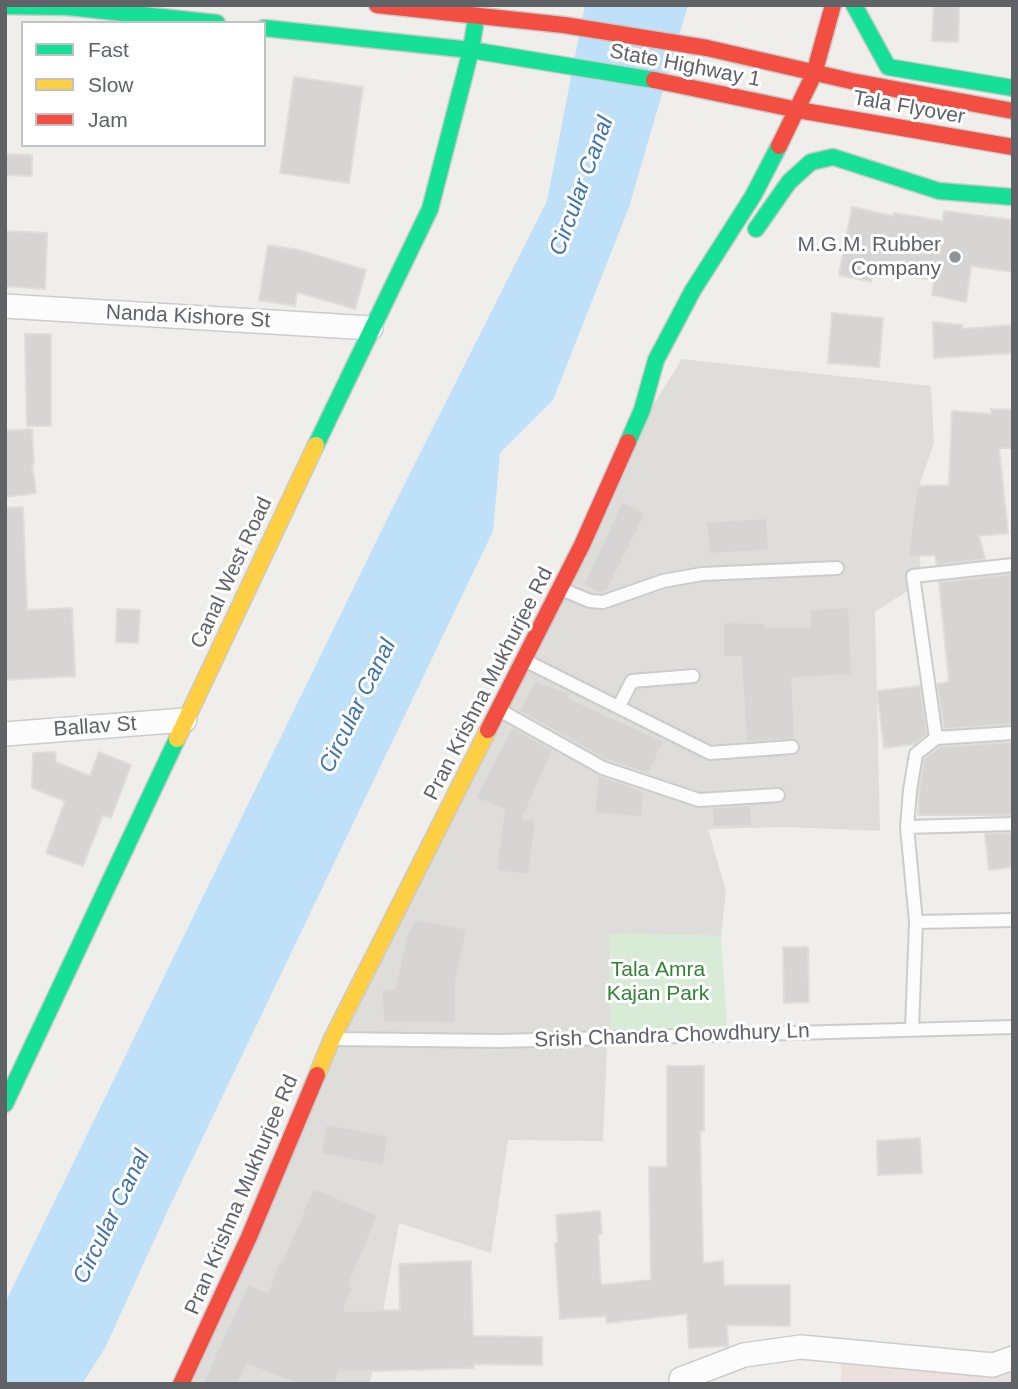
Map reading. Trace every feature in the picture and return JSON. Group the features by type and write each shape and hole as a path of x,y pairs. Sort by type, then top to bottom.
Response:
{"main road":[{"name":"State Highway 1","path":"377,5 477,10 707,48 814,74"},
{"name":"Pran Krishna Mukhurjee Rd","path":"181,1384 249,1237 332,1039 582,545 642,410 656,360 693,290 753,196 798,110 814,74 833,5"},
{"path":"854,5 888,67 1013,88"},
{"path":"5,6 46,6 197,21"},
{"name":"Canal West Road","path":"5,1104 371,328 430,209 471,50 477,10"},
{"name":"State Highway 1","path":"266,28 471,50 565,64 798,110"},
{"name":"Tala Flyover","path":"814,74 1013,111"},
{"name":"Tala Flyover","path":"798,110 1013,147"},
{"path":"745,246 789,182 811,162 833,158 939,191 1013,197"},
{"path":"693,290 721,273"}],"street":[{"name":"Nanda Kishore St","path":"5,306 371,328"},
{"name":"Ballav St","path":"5,734 185,720"},
{"path":"681,1384 681,1379 744,1355 801,1347 993,1365 1013,1358"}],"lane":[{"path":"936,738 913,576 1013,565"},
{"path":"560,589 590,601 603,602 663,581 702,574 837,568"},
{"path":"524,660 710,753 792,747"},
{"path":"619,706 632,681 693,676"},
{"path":"499,709 603,768 699,800 778,795"},
{"path":"912,1029 916,922 907,827 916,754 936,738 1013,733"},
{"path":"907,827 1013,824"},
{"path":"916,922 1013,920"},
{"name":"Srish Chandra Chowdhury Ln","path":"332,1039 512,1041 1013,1027"}],"shaded area":[{"path":"682,359 931,386 934,443 917,492 921,582 875,612 880,831 787,827 708,829 726,891 721,936 610,934 610,1032 482,1036 344,1031 651,408"},
{"path":"342,1042 607,1044 603,1141 508,1140 491,1253 399,1223 370,1384 185,1384"},
{"path":"841,1356 975,1375 1011,1369 1012,1384 841,1384"}],"green space":[{"name":"Tala Amra Kajan Park","path":"609,934 721,936 727,1027 610,1032"}],"water":[{"name":"Circular Canal","path":"585,5 688,5 629,207 553,400 500,453 493,531 169,1208 105,1348 82,1384 5,1384 5,1303 391,511 547,201"}],"building":[{"path":"934,5 959,5 958,42 932,41"},
{"path":"294,77 363,87 349,183 280,173"},
{"path":"5,154 32,155 32,176 5,175"},
{"path":"852,207 893,216 894,213 943,221 944,211 1013,220 1013,272 971,266 966,302 932,295 934,280 873,271 871,282 839,275"},
{"path":"5,231 47,233 45,289 5,286"},
{"path":"268,245 299,250 366,270 355,309 297,292 295,306 259,300"},
{"path":"832,313 883,318 879,367 828,363"},
{"path":"933,322 963,325 962,329 1013,325 1013,353 934,358"},
{"path":"25,334 51,334 51,426 27,426"},
{"path":"991,409 1013,410 1013,448 999,448 1008,533 979,536 985,559 937,565 935,555 908,557 917,486 949,485 952,411 991,414"},
{"path":"32,429 32,465 36,493 5,497 5,431"},
{"path":"622,501 646,513 607,591 599,593 583,585"},
{"path":"23,507 27,610 72,608 75,676 5,680 5,508"},
{"path":"767,518 769,550 709,554 706,522"},
{"path":"1013,574 1013,724 944,729 937,684 949,682 939,582"},
{"path":"849,607 852,675 792,678 795,739 746,742 741,657 723,657 723,622 765,623 765,627 810,627 809,610"},
{"path":"117,609 140,610 138,643 116,642"},
{"path":"535,680 571,694 569,698 664,741 649,774 607,760 519,711"},
{"path":"920,686 927,734 914,744 884,748 877,691"},
{"path":"512,727 553,750 523,818 536,819 529,875 496,871 504,809 475,798"},
{"path":"1013,742 1013,815 918,815 924,759 939,747"},
{"path":"55,752 56,762 90,776 99,752 131,765 111,818 103,815 83,866 46,853 65,801 32,788 33,753"},
{"path":"598,775 644,791 642,817 594,813"},
{"path":"751,805 752,826 713,827 712,808"},
{"path":"1013,833 1013,867 989,870 985,834"},
{"path":"415,919 467,929 456,981 456,1023 383,1022 382,989 395,989 406,936"},
{"path":"783,947 808,947 809,1002 784,1003"},
{"path":"667,1066 704,1066 704,1131 700,1131 703,1263 723,1261 724,1285 790,1285 790,1326 727,1325 728,1346 689,1348 687,1314 607,1323 606,1316 560,1319 556,1215 600,1211 602,1234 598,1234 601,1285 651,1280 649,1167 667,1167"},
{"path":"326,1124 389,1136 383,1166 321,1154"},
{"path":"920,1138 922,1173 878,1175 877,1141"},
{"path":"313,1188 378,1215 349,1285 353,1287 344,1311 400,1310 399,1264 471,1261 473,1336 542,1337 542,1365 474,1364 474,1368 339,1372 335,1384 299,1384 247,1365 238,1384 202,1384 248,1284 268,1293 279,1261 282,1262"}],"traffic: fast":[{"path":"854,5 888,67 1013,88"},
{"path":"5,6 68,7 198,21"},
{"path":"316,445 430,209 475,25"},
{"path":"266,28 471,50 654,80"},
{"path":"628,442 642,410 656,360 693,290 753,196 779,146"},
{"path":"756,229 789,182 811,162 833,157 939,191 1013,197"},
{"path":"5,1104 177,739"}],"traffic: slow":[{"path":"177,739 316,445"},
{"path":"317,1075 332,1039 488,730"}],"traffic: jam":[{"path":"377,5 564,25 707,48 851,81 1013,111"},
{"path":"779,146 814,74 833,5"},
{"path":"654,80 798,110 1013,147"},
{"path":"488,730 582,545 628,442"},
{"path":"181,1384 249,1237 317,1075"}],"place":[{"name":"M.G.M. Rubber Company","path":"955,257"}]}
